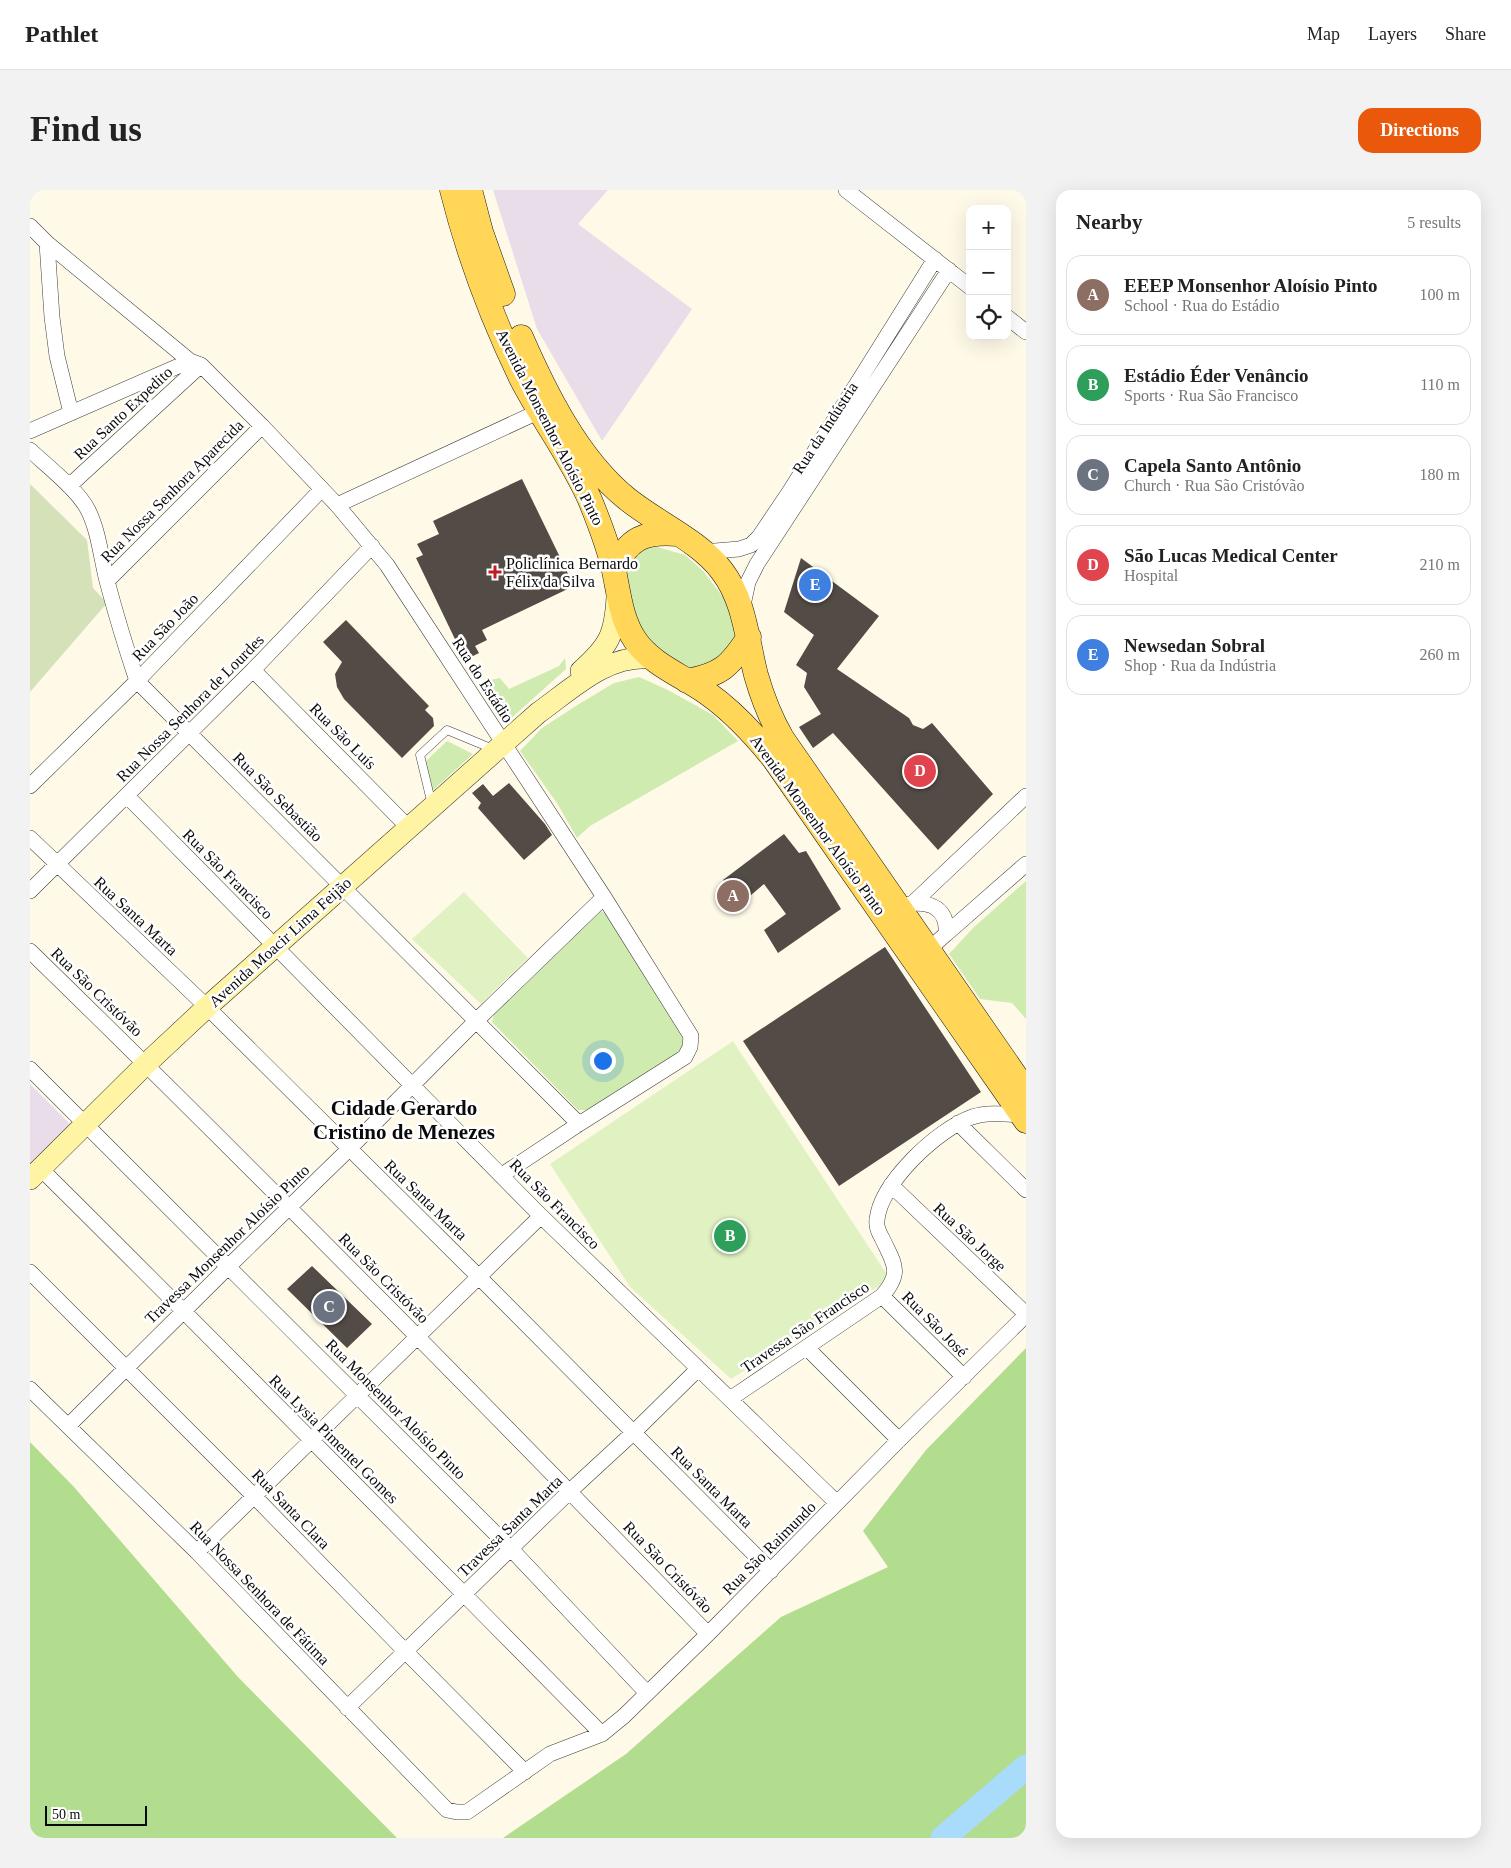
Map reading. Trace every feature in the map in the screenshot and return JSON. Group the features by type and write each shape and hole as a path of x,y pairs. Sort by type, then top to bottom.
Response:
{"main road":[{"name":"Avenida Monsenhor Aloísio Pinto","path":"452,190 471,256 522,379 577,474 589,499 605,540 626,621 635,640 650,658 705,692 740,719 774,759 1024,1118"},
{"name":"Avenida Monsenhor Aloísio Pinto","path":"470,190 481,232 510,314 528,354 565,423 591,463 607,481 636,506 703,552 722,571 742,611 756,675 775,725 782,738 905,904 928,950 1026,1091"},
{"path":"538,713 603,650 611,636 616,620 616,582 623,553 632,543 644,535 660,532 678,534"},
{"path":"687,681 716,674 734,658 748,637"},
{"path":"538,713 597,670 612,663 637,657 650,658"},
{"name":"Avenida Moacir Lima Feijão","path":"35,1174 146,1064 207,1007 538,713"}],"street":[{"path":"846,190 966,284"},
{"name":"Rua do Estádio","path":"30,226 47,243 196,363 262,426 337,505 372,546 387,565 499,746 604,897 691,1036 690,1047 685,1057 579,1124"},
{"path":"47,243 52,318 57,356 71,413"},
{"name":"Rua da Indústria","path":"703,552 739,549 751,545 759,537 796,482 935,259"},
{"name":"Rua da Indústria","path":"742,611 747,587 757,564 949,270"},
{"path":"1011,320 1026,332"},
{"path":"30,430 196,363"},
{"name":"Rua Santo Expedito","path":"69,486 196,363"},
{"path":"337,505 540,411"},
{"name":"Rua Nossa Senhora Aparecida","path":"107,581 262,426"},
{"name":"Rua São Sebastião","path":"30,450 69,486 88,510 137,681 579,1124"},
{"name":"Rua São João","path":"30,786 137,681 322,489"},
{"name":"Rua Nossa Senhora de Lourdes","path":"30,891 190,734 372,546"},
{"name":"Rua São Luís","path":"253,670 408,827"},
{"name":"Rua São Francisco","path":"127,796 541,1216 837,1503"},
{"path":"905,904 1026,796"},
{"name":"Rua Santa Marta","path":"30,838 207,1007 771,1570"},
{"path":"928,950 1026,864"},
{"name":"Travessa Monsenhor Aloísio Pinto","path":"68,1426 477,1020 604,897"},
{"path":"905,904 928,904 940,912 945,922 946,934"},
{"name":"Rua São Cristóvão","path":"30,951 146,1064 570,1491 708,1634"},
{"name":"Rua Monsenhor Aloísio Pinto","path":"30,1069 511,1549 647,1693"},
{"path":"891,1185 916,1155 958,1123 988,1114 1024,1118"},
{"path":"958,1123 1026,1190"},
{"path":"502,1175 579,1124"},
{"name":"Rua Lysia Pimentel Gomes","path":"35,1174 184,1310 312,1442 602,1734"},
{"name":"Travessa São Francisco","path":"730,1399 882,1296 891,1286 895,1276 894,1265 876,1222 880,1207 891,1185"},
{"name":"Rua São Jorge","path":"891,1185 1026,1314"},
{"path":"197,1552 312,1442 541,1216"},
{"name":"Rua Santa Clara","path":"30,1272 254,1496 525,1772"},
{"name":"Rua São José","path":"882,1296 964,1377"},
{"name":"Rua São Raimundo","path":"467,1812 561,1749 602,1734 708,1634 1026,1314"},
{"path":"807,1348 899,1440"},
{"name":"Travessa Santa Marta","path":"347,1708 698,1369"},
{"name":"Rua Nossa Senhora de Fátima","path":"30,1389 197,1552 448,1810 467,1812"}],"lane":[{"path":"432,806 420,755 427,748 448,730 499,746"}],"shaded area":[{"path":"493,190 608,190 578,224 692,309 602,441 537,329"},
{"path":"30,1084 74,1128 30,1171"}],"green space":[{"path":"30,484 87,540 93,588 107,603 30,692"},
{"path":"657,547 685,555 704,572 732,609 736,625 735,637 714,667 680,670 640,636 624,576 626,562 647,548"},
{"path":"565,658 566,669 508,721 477,683 500,678 509,689 559,666"},
{"path":"639,677 668,690 713,715 738,741 590,826 577,838 557,803 520,751 542,728 579,704 614,683"},
{"path":"447,741 473,754 432,791 425,762"},
{"path":"1026,881 1026,1019 1012,1003 980,999 949,954 973,928"},
{"path":"464,892 528,958 481,1004 412,939"},
{"path":"599,910 608,915 685,1033 682,1051 588,1110 578,1110 492,1022 494,1014"},
{"path":"733,1041 890,1279 731,1379 630,1287 550,1164"},
{"path":"1026,1348 1026,1838 503,1838 626,1754 781,1617 888,1567 863,1531 926,1450"},
{"path":"30,1442 74,1487 238,1677 397,1838 30,1838"}],"building":[{"name":"Policlínica Bernardo Félix da Silva","path":"522,479 574,586 482,630 487,640 475,646 479,653 465,660 416,558 423,555 417,544 439,534 433,521"},
{"path":"801,558 879,616 837,669 909,718 913,725 923,729 932,723 993,794 938,850 833,733 813,748 799,727 821,714 804,687 807,673 796,665 814,635 784,612"},
{"path":"346,620 429,706 425,710 433,718 434,726 402,758 344,699 337,687 335,674 342,662 323,642"},
{"path":"509,783 545,824 552,835 524,860 478,808 481,803 472,793 483,784 493,796"},
{"path":"784,834 799,853 806,851 841,909 778,953 764,930 786,914 764,884 744,901 723,880"},
{"path":"885,947 981,1092 839,1186 743,1041"},
{"path":"312,1266 372,1324 347,1348 287,1289"}],"waterway":[{"path":"943,1838 1026,1767"}],"place":[{"name":"Policlínica Bernardo Félix da Silva","path":"495,572"},
{"name":"Newsedan Sobral","path":"815,585"},
{"name":"São Lucas Medical Center","path":"920,771"},
{"name":"EEEP Monsenhor Aloísio Pinto","path":"733,896"},
{"name":"Estádio Éder Venâncio","path":"730,1236"},
{"name":"Capela Santo Antônio","path":"329,1307"}],"district":[{"name":"Cidade Gerardo Cristino de Menezes","path":"404,1120"}]}
